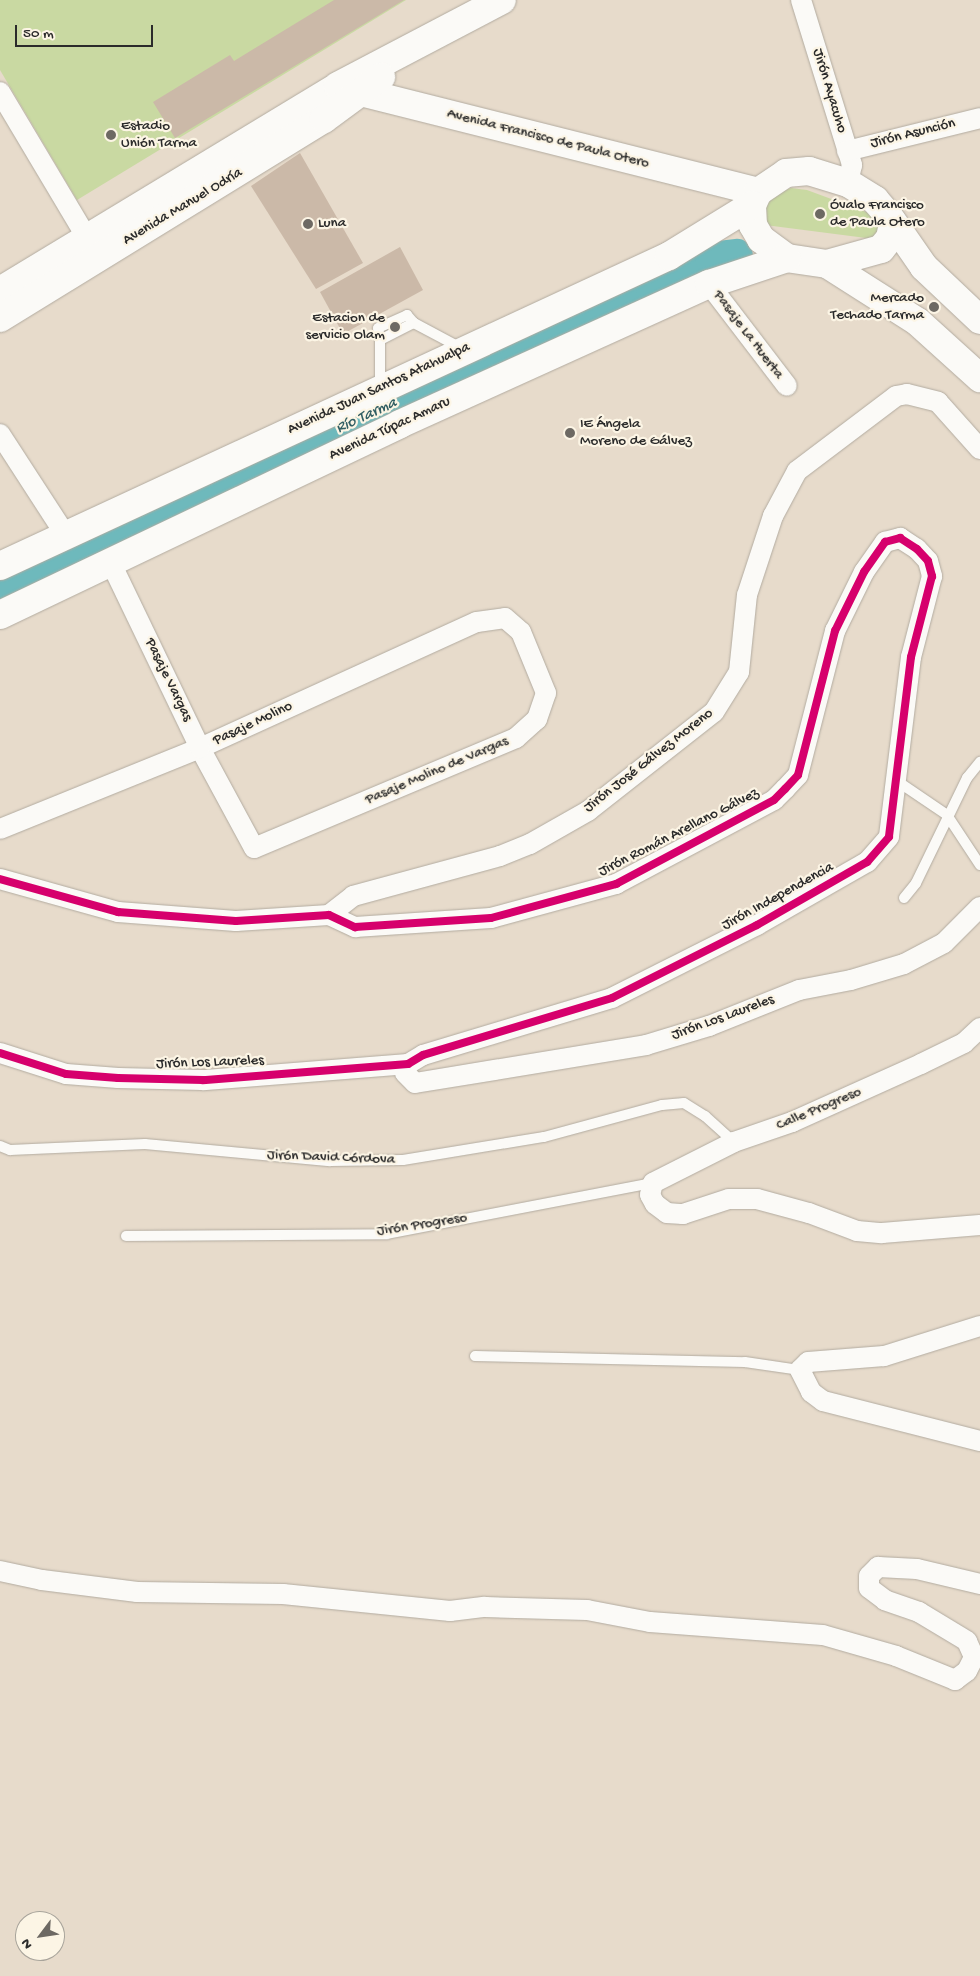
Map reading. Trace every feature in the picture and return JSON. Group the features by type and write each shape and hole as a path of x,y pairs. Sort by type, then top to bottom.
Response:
{"main road":[{"path":"412,48 502,0"},
{"name":"Avenida Manuel Odría","path":"0,318 338,86 412,48"},
{"name":"Avenida Manuel Odría","path":"0,291 87,238 172,200 364,92 412,48"},
{"name":"Avenida Francisco de Paula Otero","path":"338,86 755,198"},
{"path":"893,223 890,238 881,250 827,264 787,258 761,239 753,225 755,198 786,173 808,170 848,183 875,200 893,223 924,267 980,320"},
{"name":"Avenida Juan Santos Atahualpa","path":"0,566 65,534 668,256 755,198"},
{"name":"Avenida Túpac Amaru","path":"0,616 400,424 709,284 787,258"},
{"path":"827,264 918,322 980,378"}],"street":[{"name":"Jirón Ayacuho","path":"801,0 852,166 848,183"},
{"path":"0,92 87,238"},
{"name":"Jirón Asunción","path":"847,151 980,118"},
{"name":"Pasaje La Huerta","path":"709,284 787,386"},
{"name":"Jirón José Gálvez Moreno","path":"329,915 353,896 500,856 530,844 588,811 714,712 739,672 747,595 773,516 797,471 896,396 907,394 938,402 980,449"},
{"path":"0,434 65,534"},
{"name":"Jirón Román Arellano Gálvez","path":"0,879 118,912 236,921 329,915 355,927 491,918 535,908 616,884 774,800 798,775 835,631 864,572 885,542 900,538 928,562"},
{"name":"Jirón Independencia","path":"408,1064 423,1055 612,998 813,894 867,862 889,837 911,657 932,576 928,562"},
{"name":"Pasaje Vargas","path":"111,563 200,748 254,848"},
{"name":"Pasaje Molino","path":"0,830 200,748 477,622 505,618"},
{"name":"Pasaje Molino de Vargas","path":"254,848 516,738 523,732 536,719 546,693 521,632 505,618"},
{"name":"Jirón Los Laureles","path":"7,1056 66,1074 203,1080 408,1064 405,1074 415,1083 646,1045 709,1026 799,990 851,980 904,964 944,943 980,907"},
{"name":"Calle Progreso","path":"653,1183 734,1142 792,1122 912,1068 964,1043 980,1028"},
{"path":"653,1183 650,1195 655,1204 667,1213 683,1214 729,1199 757,1199 857,1231 882,1233 980,1225"},
{"path":"980,1326 884,1356 808,1362 800,1370 811,1392 823,1401 980,1441"},
{"path":"0,1571 42,1580 137,1592 283,1594 450,1611 485,1607 587,1610 650,1622 822,1635 896,1656 955,1680 967,1671 974,1657 967,1641 919,1612 885,1600 869,1588 869,1576 878,1567 917,1569 980,1584"}],"lane":[{"path":"380,389 380,340 414,323 464,350"},
{"path":"904,898 916,883 966,778 980,762"},
{"path":"897,781 947,815 980,865"},
{"name":"Jirón David Córdova","path":"0,1146 10,1150 145,1144 330,1161 403,1160 544,1137 662,1105 684,1103 705,1116 734,1142"},
{"name":"Jirón Progreso","path":"126,1236 387,1234 653,1183"},
{"path":"475,1356 745,1362 800,1370"}],"green space":[{"name":"Estadio Unión Tarma","path":"0,0 406,0 77,200 0,70"},
{"path":"791,188 807,190 877,216 881,225 874,239 765,225 762,208 771,196"}],"building":[{"path":"334,0 404,0 175,138 153,102 230,55 234,61"},
{"name":"Luna","path":"300,153 363,263 316,289 251,186"},
{"path":"400,247 423,290 343,334 320,292"}],"waterway":[{"name":"Río Tarma","path":"0,589 650,284 711,258 737,255"}],"cycle path":[{"path":"0,879 118,912 236,921 329,915 355,927 491,918 616,884 774,800 785,789 798,775 835,631 864,572 885,542 900,538 917,549 928,561 932,576 911,657 889,837 867,862 757,925 612,998 423,1055 408,1064 203,1080 118,1078 66,1074 0,1053"}],"place":[{"name":"Estadio Unión Tarma","path":"111,135"},
{"name":"Óvalo Francisco de Paula Otero","path":"820,214"},
{"name":"Luna","path":"308,224"},
{"name":"Mercado Techado Tarma","path":"934,307"},
{"name":"Estacion de servicio Olam","path":"395,327"},
{"name":"IE Ángela Moreno de Gálvez","path":"570,433"}]}
